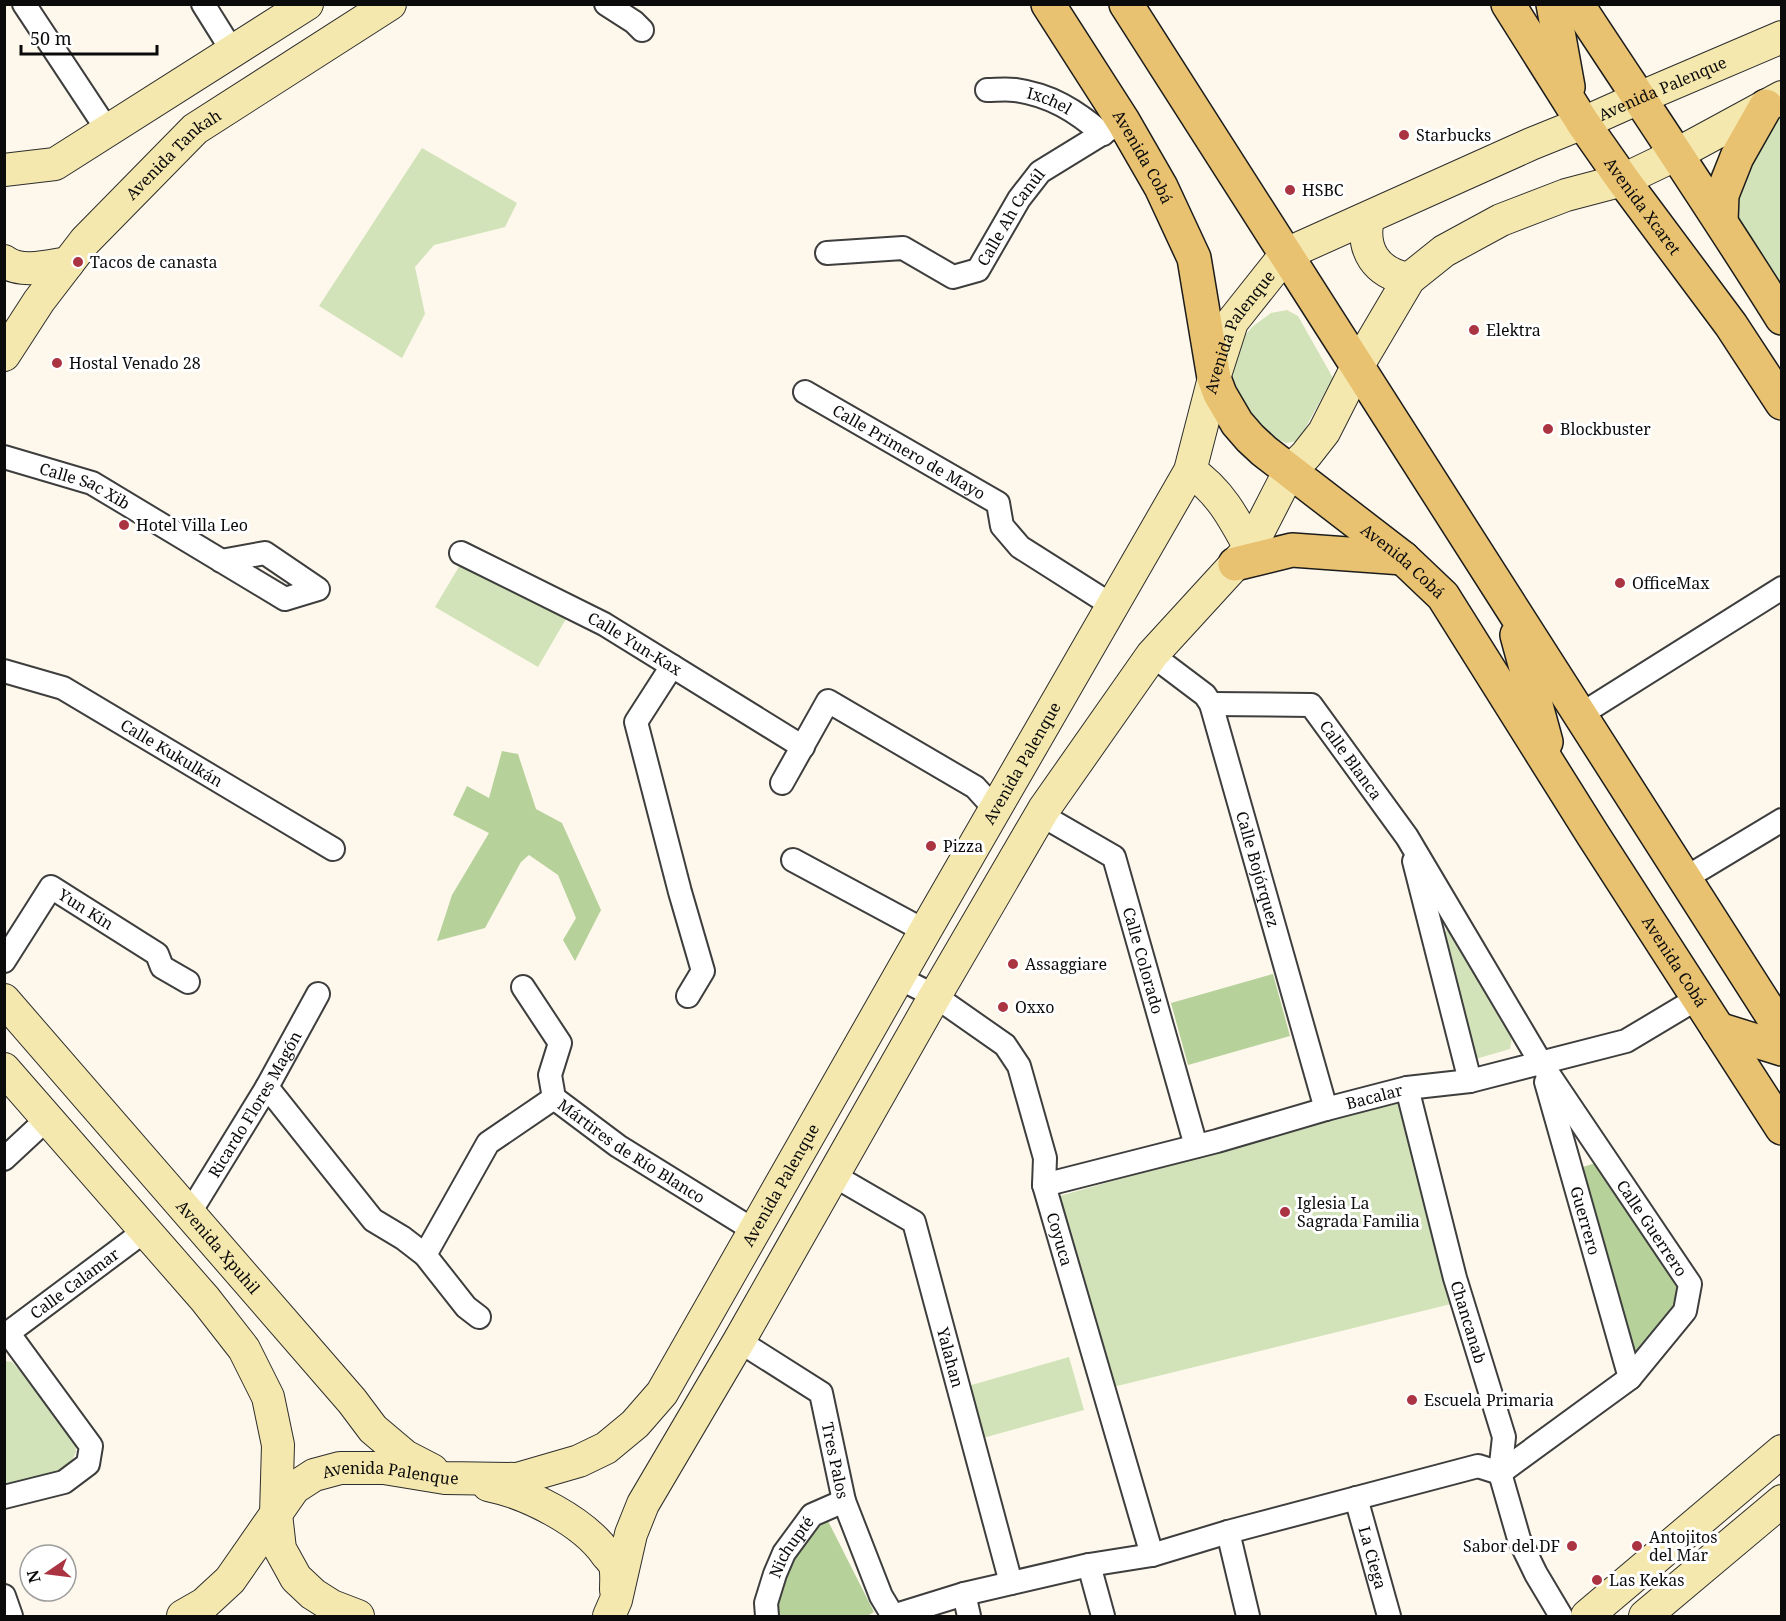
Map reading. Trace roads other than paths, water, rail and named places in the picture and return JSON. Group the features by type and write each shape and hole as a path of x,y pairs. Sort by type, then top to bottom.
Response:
{"main road":[{"name":"Avenida Cobá","path":"1048,4 1113,128 1161,187 1194,258 1214,378 1237,423 1250,438 1289,472 1328,499 1403,558 1443,596 1782,1128"},
{"name":"Avenida Xcaret","path":"1508,4 1577,113 1623,180 1731,326 1780,407"},
{"path":"1553,4 1577,113"},
{"path":"1577,4 1721,221 1782,318"},
{"path":"1136,12 1255,209 1286,254 1782,1031"},
{"path":"1721,221 1722,195 1737,158 1774,101"},
{"path":"1243,556 1292,550 1403,558"},
{"path":"1508,602 1555,775"},
{"path":"1718,1029 1782,1049"}],"street":[{"path":"24,4 108,130"},
{"path":"204,4 233,52"},
{"path":"6,171 55,165 308,4"},
{"path":"606,4 634,22 642,30"},
{"name":"Avenida Tankah","path":"4,355 39,301 85,241 195,129 378,8"},
{"name":"Avenida Palenque","path":"183,1617 204,1604 230,1580 294,1488 314,1475 340,1468 384,1468 446,1478 517,1479 579,1461 606,1448 635,1424 662,1393 1190,471 1214,378 1232,322 1286,254 1531,144 1577,113 1639,98 1782,37"},
{"name":"Ixchel","path":"987,90 1015,90 1055,100 1113,128"},
{"path":"614,1611 631,1534 643,1504 1044,809 1152,655 1243,556 1289,472 1324,432 1357,367 1409,279 1444,251 1501,220 1566,195 1623,180 1677,154 1774,101"},
{"name":"Calle Ah Canúl","path":"827,254 903,248 953,277 978,270 1019,199 1040,172 1113,128"},
{"path":"1368,218 1366,238 1373,258 1388,273 1409,279"},
{"path":"4,261 9,266 30,268 68,263"},
{"name":"Calle Primero de Mayo","path":"805,392 998,503 1002,526 1020,548 1113,606"},
{"name":"Calle Sac Xib","path":"4,457 92,483 221,561"},
{"path":"1190,471 1202,479 1221,498 1243,556"},
{"name":"Calle Yun-Kax","path":"461,553 604,624 803,747"},
{"path":"1580,715 1782,588"},
{"path":"1152,655 1205,695 1211,704"},
{"path":"672,666 636,722 703,972 688,996"},
{"name":"Calle Kukulkán","path":"4,671 63,688 333,849"},
{"path":"782,783 828,701 975,787 996,810"},
{"name":"Calle Blanca","path":"1211,704 1311,705 1407,837 1541,1063"},
{"name":"Calle Bojórquez","path":"1211,704 1326,1109"},
{"name":"Calle Colorado","path":"1044,809 1050,820 1114,857 1196,1146"},
{"path":"1684,879 1782,820"},
{"name":"Calle Blanca","path":"1407,837 1470,1081"},
{"path":"793,860 925,931"},
{"name":"Yun Kin","path":"4,961 51,887 157,954 162,967 188,982"},
{"name":"Coyuca","path":"899,978 935,996 1005,1045 1019,1066 1045,1158 1044,1185 1152,1555"},
{"name":"Mártires de Río Blanco","path":"523,987 561,1043 550,1075 554,1098 618,1146 755,1230"},
{"name":"Ricardo Flores Magón","path":"189,1214 267,1087 318,994"},
{"name":"Bacalar","path":"1044,1185 1407,1088 1470,1081 1626,1041 1698,998"},
{"name":"Avenida Xpuhil","path":"4,1000 352,1401 373,1429 405,1455 446,1478"},
{"name":"Calle Guerrero","path":"1500,1473 1630,1378 1685,1311 1690,1284 1541,1063"},
{"name":"Guerrero","path":"1541,1063 1630,1378"},
{"path":"4,1069 146,1230 244,1349 268,1396 278,1445 276,1514 280,1549 296,1578 313,1594 332,1606 358,1617"},
{"path":"267,1087 373,1220 403,1238 425,1255 466,1307 479,1317"},
{"name":"Chancanab","path":"1407,1088 1455,1278 1504,1437 1500,1473 1519,1539 1560,1617"},
{"path":"425,1255 488,1143 554,1098"},
{"path":"4,1159 47,1119"},
{"name":"Yalahan","path":"833,1175 914,1222 1011,1583"},
{"name":"Calle Calamar","path":"7,1335 146,1230"},
{"path":"4,1497 64,1482 88,1464 91,1446 7,1335"},
{"name":"Tres Palos","path":"739,1341 821,1392 844,1501 881,1596 893,1616"},
{"path":"1587,1617 1782,1451"},
{"path":"893,1616 964,1594 1089,1565 1152,1555 1228,1532 1478,1466 1500,1473"},
{"path":"446,1478 492,1486 511,1492 545,1506 584,1530 603,1548 615,1566 614,1611"},
{"name":"La Ciega","path":"1356,1498 1389,1617"},
{"name":"Nichupté","path":"767,1617 766,1603 784,1553 812,1515 844,1501"},
{"path":"1646,1617 1782,1501"},
{"path":"1228,1532 1248,1617"},
{"path":"1089,1565 1103,1617"},
{"path":"964,1594 969,1617"},
{"path":"4,1596 11,1617"}],"place":[{"name":"Starbucks","path":"1404,135"},
{"name":"HSBC","path":"1290,190"},
{"name":"Tacos de canasta","path":"78,262"},
{"name":"Elektra","path":"1474,330"},
{"name":"Hostal Venado 28","path":"57,363"},
{"name":"Blockbuster","path":"1548,429"},
{"name":"Hotel Villa Leo","path":"124,525"},
{"name":"OfficeMax","path":"1620,583"},
{"name":"Pizza","path":"931,846"},
{"name":"Assaggiare","path":"1013,964"},
{"name":"Oxxo","path":"1003,1007"},
{"name":"Iglesia La Sagrada Familia","path":"1285,1212"},
{"name":"Escuela Primaria","path":"1412,1400"},
{"name":"Sabor del DF","path":"1572,1546"},
{"name":"Antojitos del Mar","path":"1637,1546"},
{"name":"Las Kekas","path":"1597,1580"}]}
